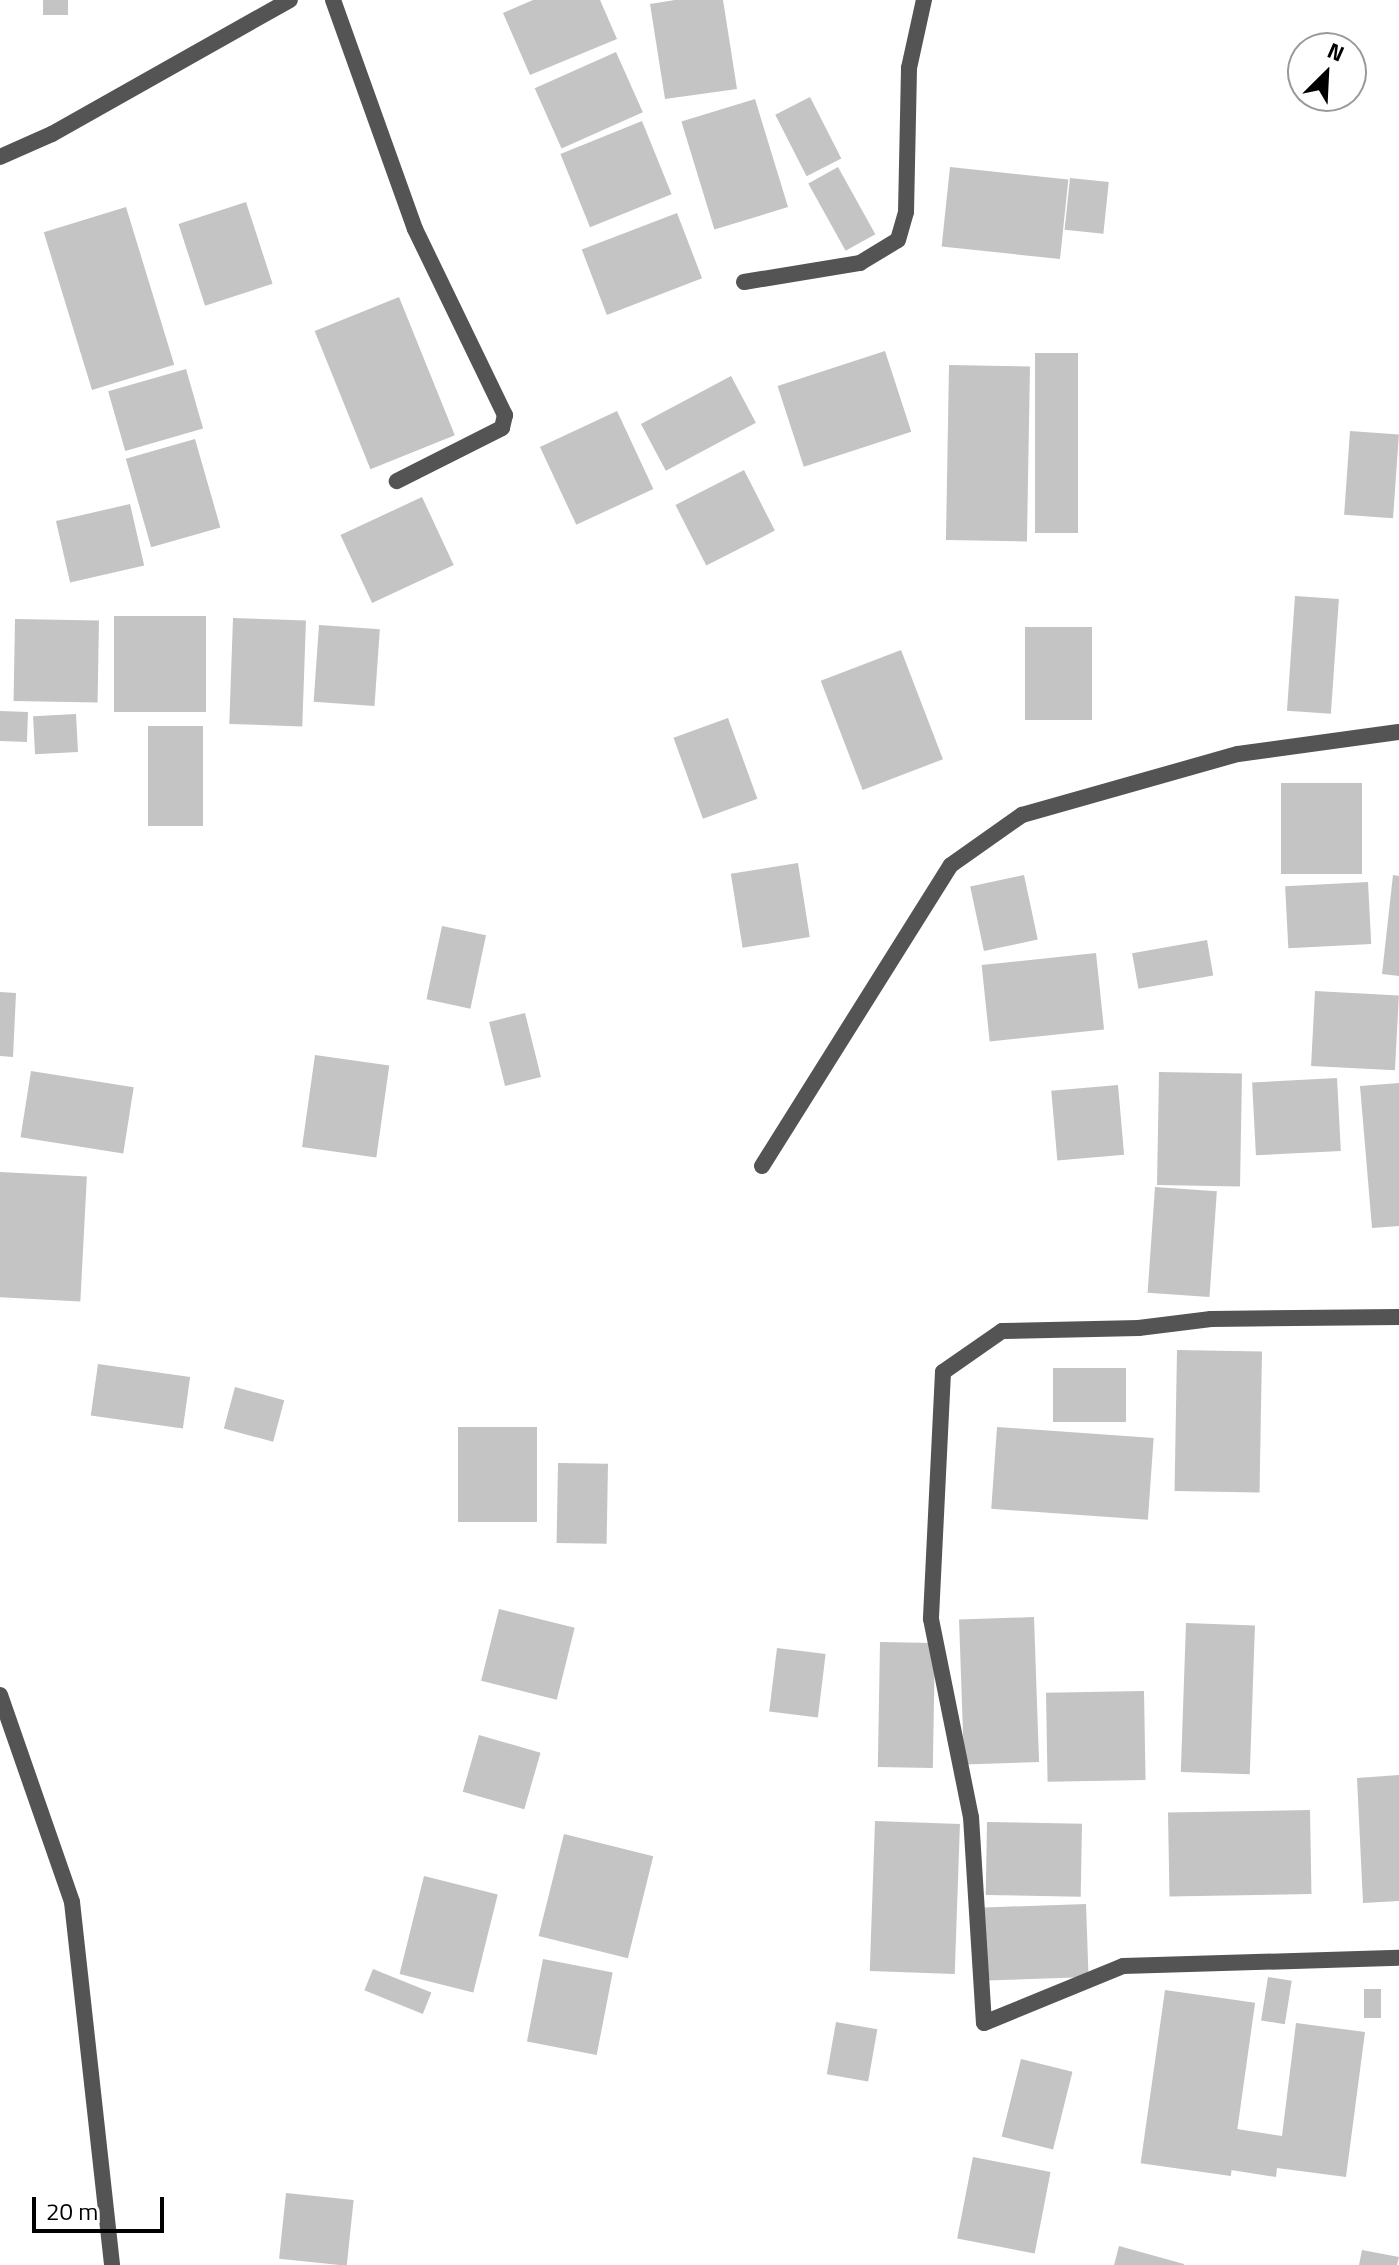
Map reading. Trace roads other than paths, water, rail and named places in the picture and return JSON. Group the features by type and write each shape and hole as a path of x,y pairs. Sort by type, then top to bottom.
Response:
{"street":[{"path":"0,157 52,134 290,0"},
{"path":"333,0 415,229 505,415 502,428 397,481"},
{"path":"744,282 860,263 898,240 906,212 909,68 924,0"},
{"path":"762,1166 951,865 1022,815 1238,754 1399,732"},
{"path":"1399,1317 1211,1319 1139,1328 1002,1331 943,1372 931,1619 971,1817 984,2023 1123,1966 1399,1958"},
{"path":"0,1695 72,1902 112,2265"}]}
